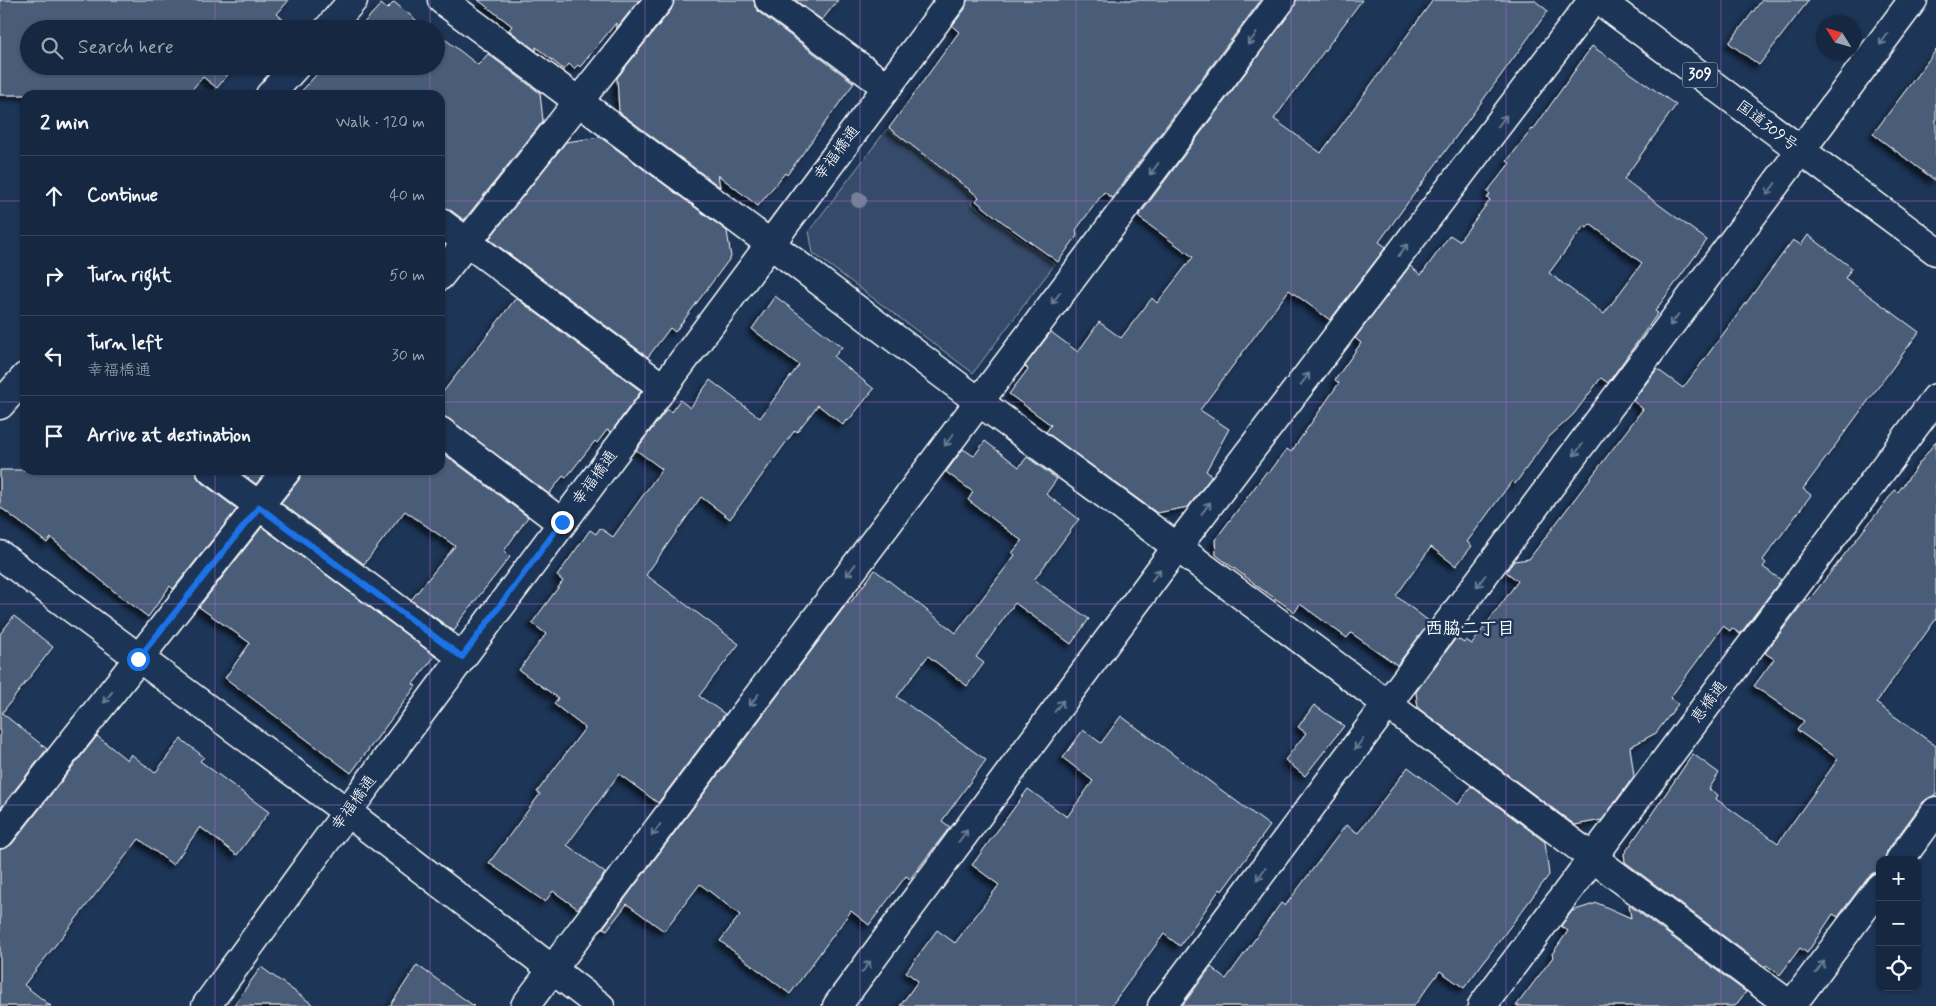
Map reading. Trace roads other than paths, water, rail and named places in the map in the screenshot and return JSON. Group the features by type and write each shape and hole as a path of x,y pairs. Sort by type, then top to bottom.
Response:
{"main road":[{"path":"336,20 353,0"},
{"path":"442,0 1791,1006 1876,892"},
{"path":"445,270 659,0"},
{"path":"769,0 886,87"},
{"name":"幸福橋通","path":"206,1006 347,812 769,242 952,0"},
{"path":"525,1006 1281,0"},
{"path":"837,1006 1177,547 1593,0"},
{"name":"国道309号","path":"1599,0 1936,251"},
{"path":"1162,1006 1913,0"},
{"path":"275,90 288,75"},
{"path":"445,226 662,387"},
{"path":"0,405 20,383"},
{"name":"恵橋通","path":"1482,1006 1936,398"},
{"path":"445,435 562,522"},
{"path":"217,475 462,657"},
{"path":"0,834 284,475"},
{"path":"0,555 347,812 600,1006"},
{"path":"1903,856 1936,811"}],"district":[{"name":"西脇二丁目","path":"1470,629"}]}
